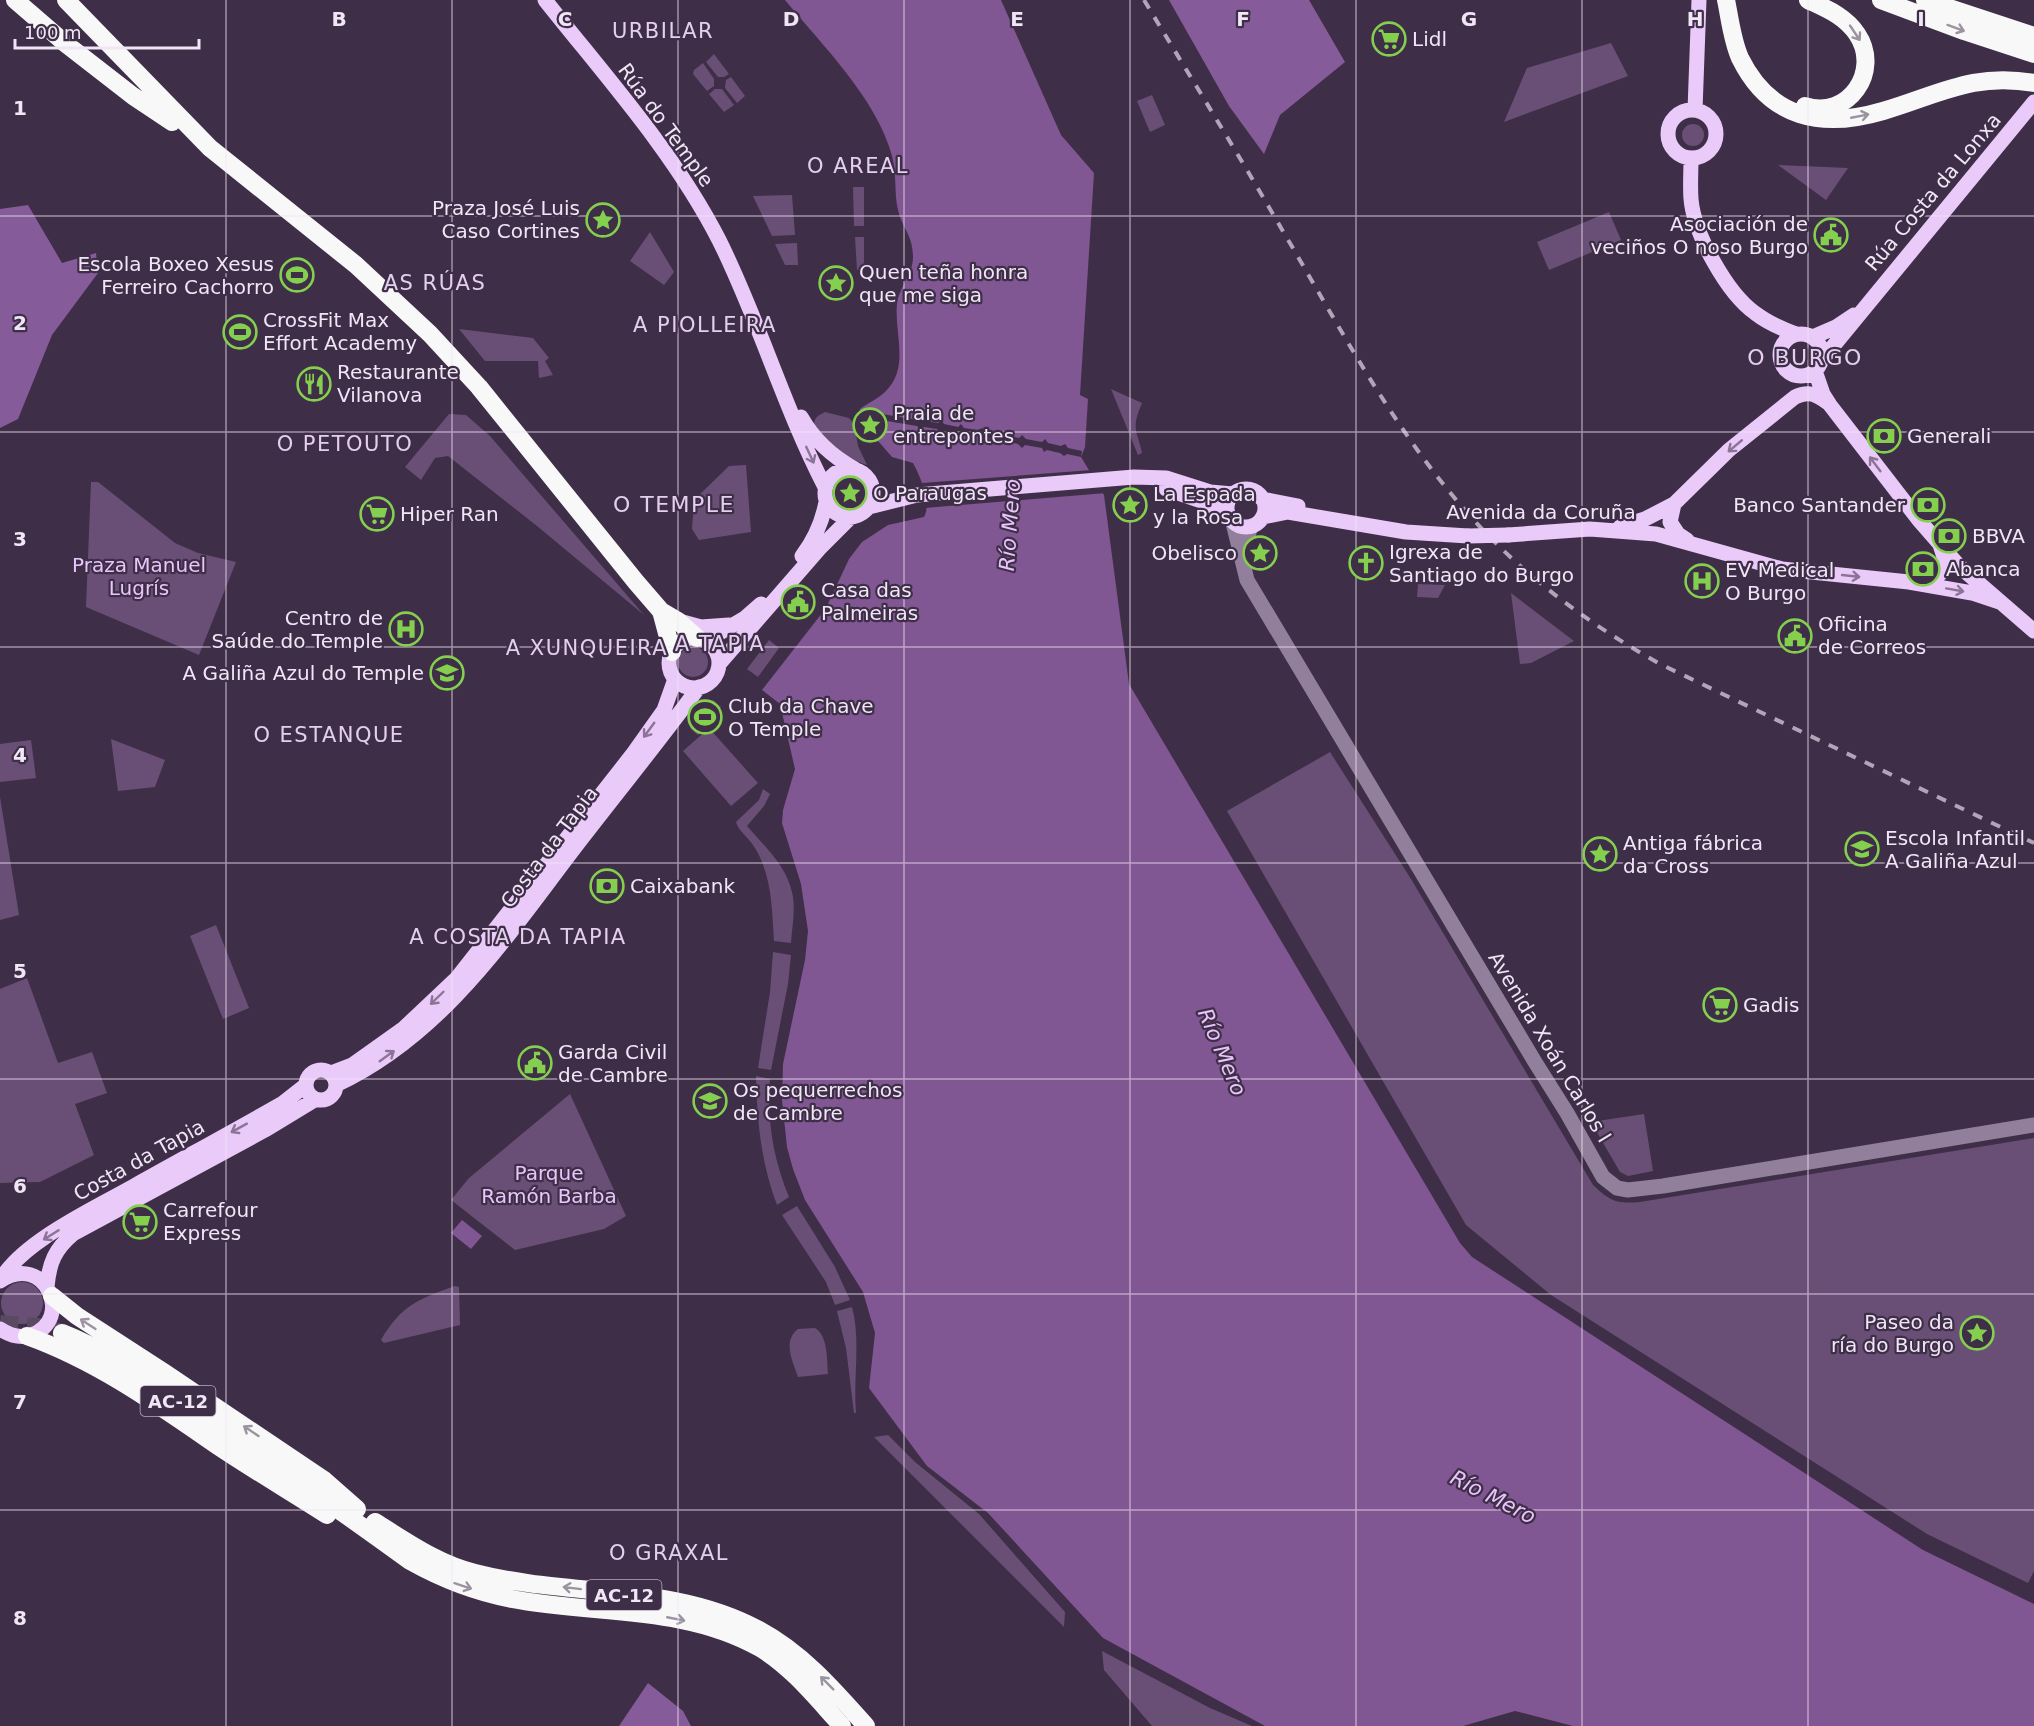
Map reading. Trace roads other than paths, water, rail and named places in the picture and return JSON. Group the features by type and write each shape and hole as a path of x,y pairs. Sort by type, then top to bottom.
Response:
{"highway":[{"path":"15,0 133,96 210,148"},
{"path":"32,0 168,119"},
{"path":"53,0 126,64"},
{"path":"66,0 210,148 356,265 430,334 485,394 661,611 678,621 701,640"},
{"path":"1726,0 1732,32 1740,56 1752,78 1766,95 1784,108 1802,116 1822,120 1853,118 1883,111 1949,87 1994,80 2034,83"},
{"path":"1736,0 1744,42 1753,62 1765,79 1779,94 1795,103 1810,108 1827,108 1842,104 1862,81 1865,50 1858,35 1847,21 1808,0"},
{"path":"1881,0 2034,54"},
{"path":"1925,0 2034,36"},
{"path":"661,611 672,652"},
{"path":"50,1291 77,1316 324,1480 357,1509"},
{"name":"AC-12","path":"62,1333 87,1343 290,1474 410,1561 452,1582 513,1599 649,1614 722,1630 776,1659 842,1726"},
{"path":"27,1336 65,1350 131,1388 274,1482 372,1542 410,1561"},
{"name":"AC-12","path":"290,1474 357,1509 424,1553 473,1573 510,1581 647,1597 712,1611 736,1619 794,1652 831,1687 866,1726"}],"main road":[{"name":"Rúa do Temple","path":"545,0 666,154 718,239 748,303 826,495"},
{"path":"1695,110 1699,0"},
{"name":"Rúa Costa da Lonxa","path":"1818,366 2030,107"},
{"path":"1685,110 1695,110 1712,119 1717,133 1713,148 1700,157 1691,158 1672,148 1668,133 1673,119 1678,114 1685,110"},
{"path":"1691,158 1691,200 1697,226 1718,268 1754,313 1779,350 1781,364 1789,379 1786,398 1780,409"},
{"name":"Rúa Costa da Lonxa","path":"1813,337 1836,327 1864,308"},
{"path":"1754,313 1782,329 1813,337 1821,348 1818,366 1820,387 1830,405 1918,519 1959,566 2034,630"},
{"path":"1779,350 1785,339 1796,334"},
{"path":"1786,370 1797,376 1804,376 1818,366"},
{"name":"Rúa do Temple","path":"781,384 809,431 819,443 855,469"},
{"path":"1608,530 1629,525 1674,504 1729,450 1788,400 1803,393 1818,396 1830,405"},
{"path":"851,517 819,549 719,664 713,679 699,687 685,686 675,678 669,664 672,652 680,643 701,640 735,624 757,608 811,545 822,523 826,495 833,474 847,468 862,472 871,483 873,495 869,507"},
{"path":"826,495 836,514 851,517 861,514 869,507 918,495 1106,479 1123,478 1166,478 1210,492 1233,494 1250,489 1259,495 1264,505 1257,521 1245,527 1184,495 1123,478"},
{"path":"871,483 918,495"},
{"path":"1231,519 1227,503 1233,494"},
{"name":"Avenida da Coruña","path":"1262,499 1436,534"},
{"path":"1674,504 1670,522 1672,529 1692,543"},
{"name":"Avenida da Coruña","path":"1257,521 1288,512 1407,532 1467,536 1558,530 1608,530 1656,534 1782,569 1909,582 1972,592 1999,602"},
{"path":"1909,582 1934,578 1941,574 1944,557 1938,542"},
{"path":"678,621 701,627 735,624"},
{"path":"701,640 716,651 719,664"},
{"name":"Costa da Tapia","path":"334,1079 376,1064 411,1039 454,999 501,944 663,710 675,678"},
{"name":"Costa da Tapia","path":"334,1079 404,1028 445,991 559,858 699,687"},
{"path":"481,950 501,944"},
{"path":"321,1070 334,1079 332,1096 322,1100 310,1095 306,1085 307,1079 314,1071 321,1070"},
{"name":"Costa da Tapia","path":"0,1281 7,1269 27,1250 71,1222 283,1103 306,1085"},
{"name":"Costa da Tapia","path":"27,1336 37,1333 51,1317 53,1307 50,1291 50,1266 60,1245 74,1234 265,1130 316,1099"},
{"path":"265,1130 268,1120 283,1103"},
{"path":"0,1281 16,1273 25,1273 34,1276 50,1291"},
{"path":"2,1332 18,1337 27,1336"}],"street":[{"name":"Avenida Xoán Carlos I","path":"1231,519 1247,580 1260,603 1558,1098 1603,1177 1617,1188 1628,1190 1663,1186 2034,1125"},
{"path":"1242,558 1257,521"}],"water":[{"name":"Río Mero","path":"785,0 1001,0 1061,135 1094,173 1080,395 1088,399 1085,447 1081,457 1104,495 1129,684 1460,1243 1472,1257 1923,1550 2034,1604 2034,1726 1573,1726 1515,1711 1463,1726 1265,1726 1103,1638 988,1513 927,1466 869,1388 875,1333 863,1292 805,1200 787,1147 782,1100 783,1064 805,960 808,931 801,884 782,823 783,810 795,769 780,704 762,690 826,608 849,559 862,542 888,525 924,517 926,497 913,463 892,457 865,426 859,414 860,409 886,391 897,371 899,349 897,304 911,269 913,249 898,210 894,163 885,135 861,93 847,74"},
{"path":"462,1220 482,1236 471,1249 451,1233"}],"tunnel":[{"path":"0,1324 38,1327 62,1333"}],"railway":[{"path":"1144,0 1383,399 1439,478 1503,550 1578,612 1660,664 2034,843"}],"place":[{"name":"Lidl","path":"1389,39"},
{"name":"Praza José Luis Caso Cortines","path":"603,220"},
{"name":"Asociación de veciños O noso Burgo","path":"1831,235"},
{"name":"Escola Boxeo Xesus Ferreiro Cachorro","path":"297,275"},
{"name":"Quen teña honra que me siga","path":"836,283"},
{"name":"CrossFit Max Effort Academy","path":"240,332"},
{"name":"Restaurante Vilanova","path":"314,384"},
{"name":"Praia de entrepontes","path":"870,425"},
{"name":"Generali","path":"1884,436"},
{"name":"O Paraugas","path":"850,493"},
{"name":"La Espada y la Rosa","path":"1130,505"},
{"name":"Banco Santander","path":"1928,505"},
{"name":"Hiper Ran","path":"377,514"},
{"name":"BBVA","path":"1949,536"},
{"name":"Obelisco","path":"1260,553"},
{"name":"Igrexa de Santiago do Burgo","path":"1366,563"},
{"name":"Abanca","path":"1923,569"},
{"name":"EV Medical O Burgo","path":"1702,581"},
{"name":"Casa das Palmeiras","path":"798,602"},
{"name":"Centro de Saúde do Temple","path":"406,629"},
{"name":"Oficina de Correos","path":"1795,636"},
{"name":"A Galiña Azul do Temple","path":"447,673"},
{"name":"Club da Chave O Temple","path":"705,717"},
{"name":"Escola Infantil A Galiña Azul","path":"1862,849"},
{"name":"Antiga fábrica da Cross","path":"1600,854"},
{"name":"Caixabank","path":"607,886"},
{"name":"Gadis","path":"1720,1005"},
{"name":"Garda Civil de Cambre","path":"535,1063"},
{"name":"Os pequerrechos de Cambre","path":"710,1101"},
{"name":"Carrefour Express","path":"140,1222"},
{"name":"Paseo da ría do Burgo","path":"1977,1333"}],"district":[{"name":"URBILAR","path":"663,31"},
{"name":"O AREAL","path":"858,166"},
{"name":"AS RÚAS","path":"435,283"},
{"name":"A PIOLLEIRA","path":"705,325"},
{"name":"O BURGO","path":"1805,357"},
{"name":"O PETOUTO","path":"345,444"},
{"name":"O TEMPLE","path":"674,504"},
{"name":"A TAPIA","path":"720,644"},
{"name":"A XUNQUEIRA","path":"587,648"},
{"name":"O ESTANQUE","path":"329,735"},
{"name":"A COSTA DA TAPIA","path":"518,937"},
{"name":"O GRAXAL","path":"669,1553"}],"park label":[{"name":"Praza Manuel Lugrís","path":"139,576"},
{"name":"Parque Ramón Barba","path":"549,1184"}]}
